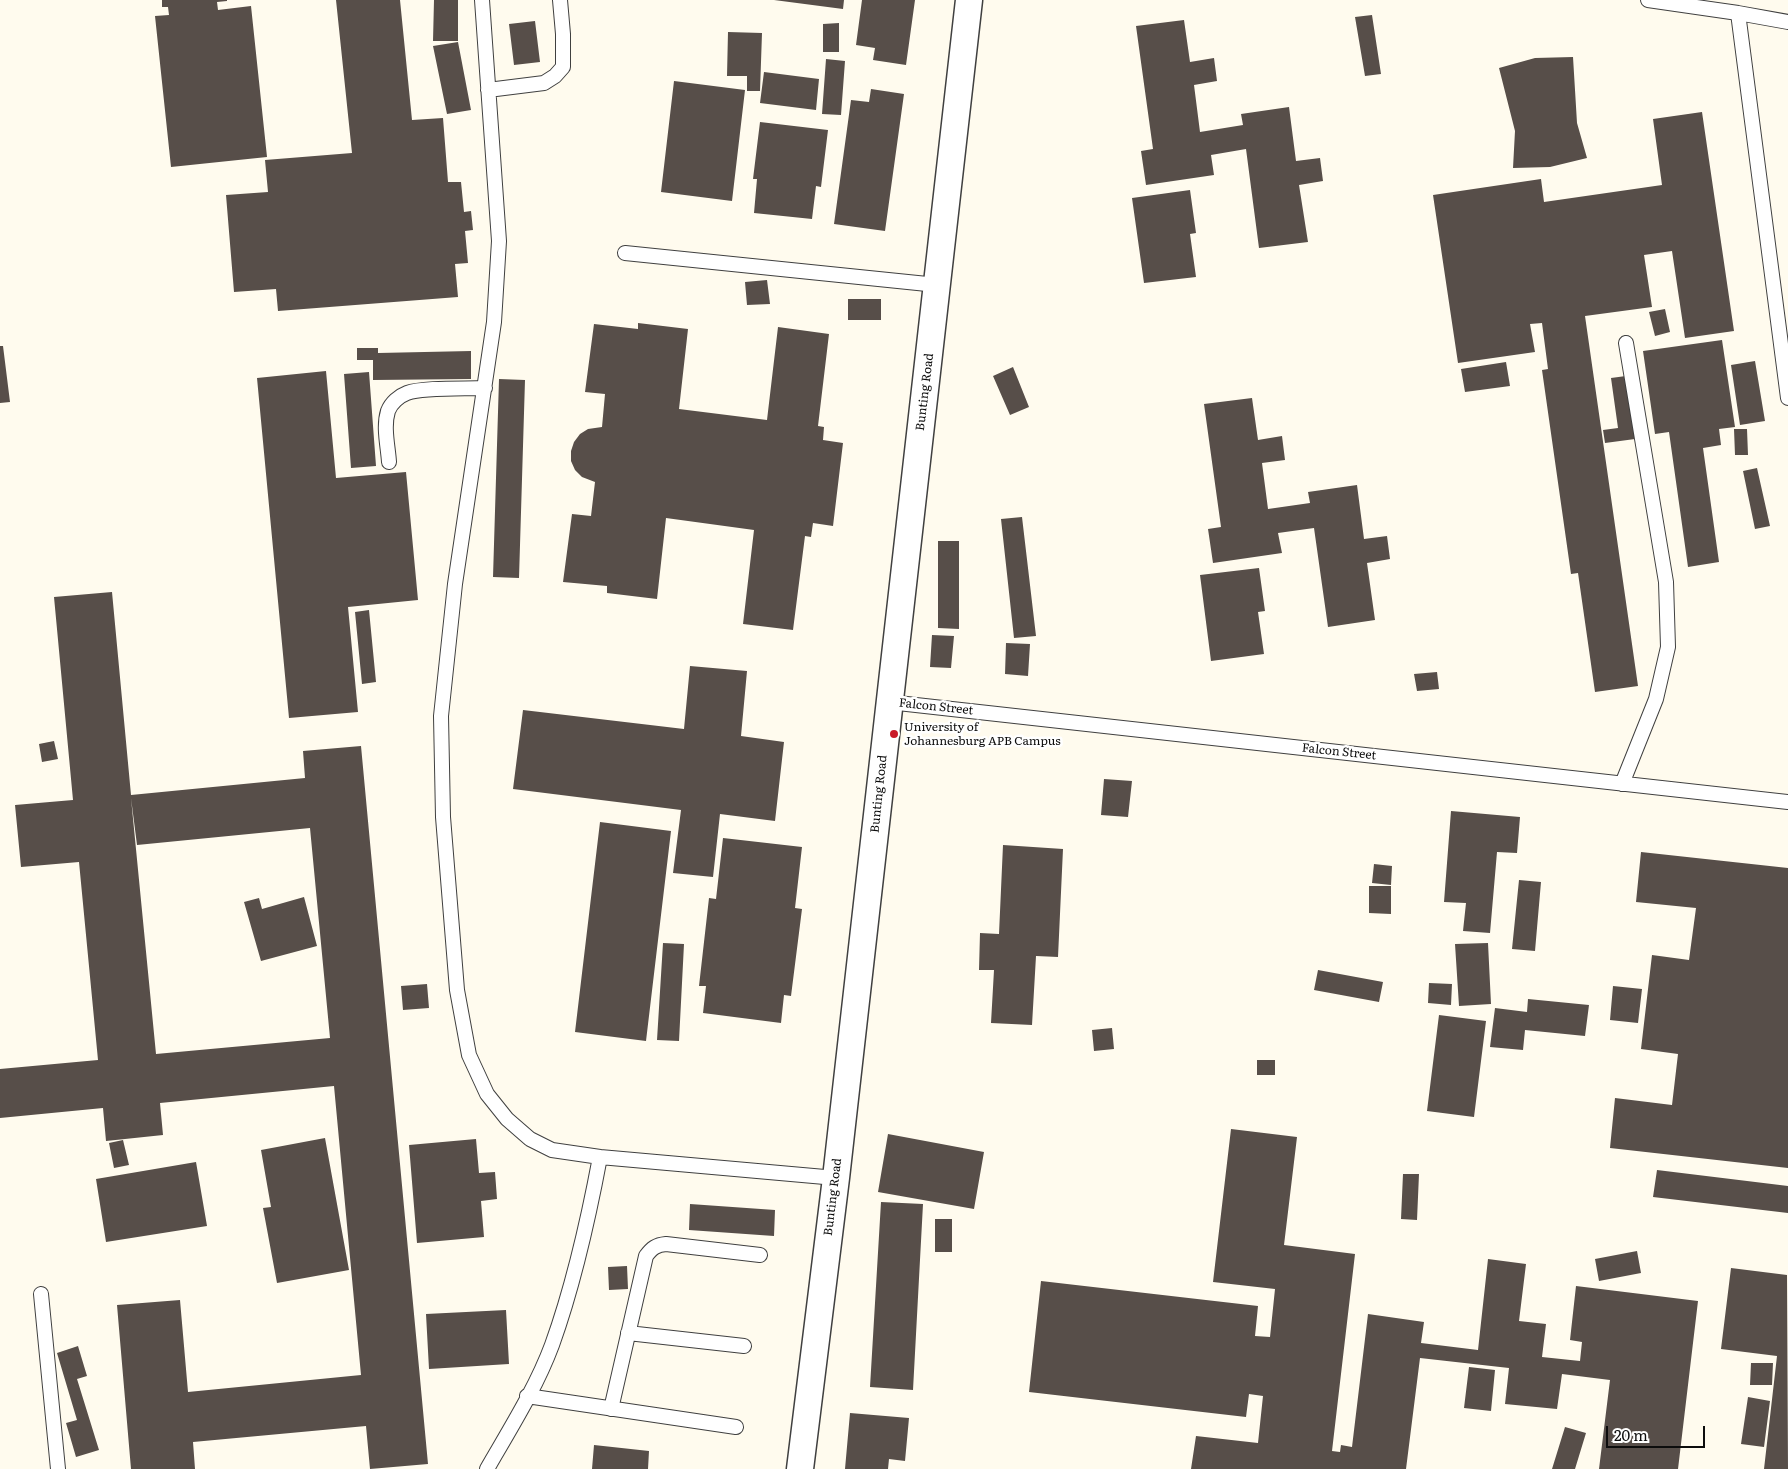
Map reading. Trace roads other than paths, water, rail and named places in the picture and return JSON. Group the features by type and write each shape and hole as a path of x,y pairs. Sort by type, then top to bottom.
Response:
{"street":[{"name":"Bunting Road","path":"800,1469 836,1178 969,0"}],"lane":[{"path":"482,0 499,241 494,322 455,584 441,716 443,817 457,990 470,1056 488,1094 507,1119 530,1139 552,1150 600,1157 836,1178"},
{"path":"488,90 544,83 555,76 563,67 560,0"},
{"path":"1648,0 1788,22"},
{"path":"1738,13 1788,398"},
{"path":"625,253 937,285"},
{"path":"1622,784 1656,699 1668,647 1666,582 1626,343"},
{"path":"389,462 386,425 388,410 396,399 408,392 423,390 485,388"},
{"name":"Falcon Street","path":"889,702 1788,802"},
{"path":"487,1469 528,1396 552,1345 584,1239 600,1157"},
{"path":"611,1409 646,1256 657,1245 666,1244 760,1255"},
{"path":"41,1294 58,1469"},
{"path":"628,1333 744,1346"},
{"path":"528,1396 736,1426"}],"place":[{"name":"University of Johannesburg APB Campus","path":"894,734"}]}
